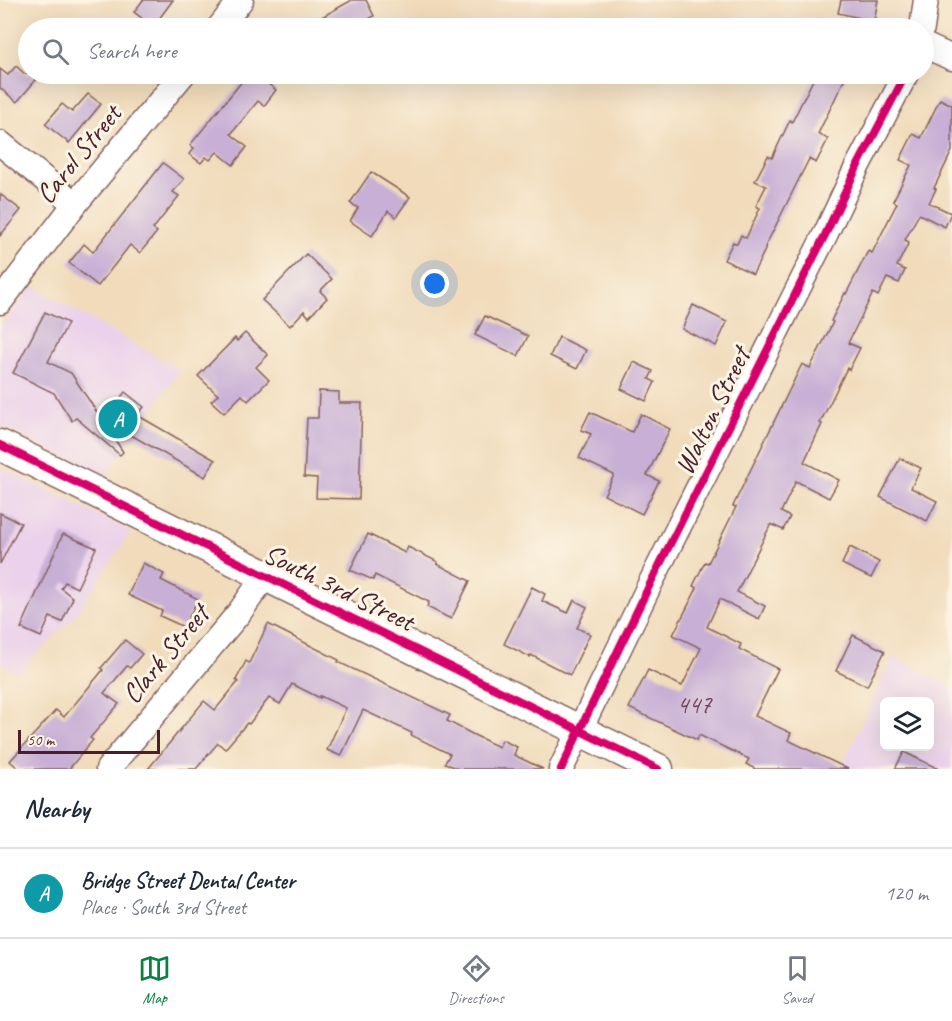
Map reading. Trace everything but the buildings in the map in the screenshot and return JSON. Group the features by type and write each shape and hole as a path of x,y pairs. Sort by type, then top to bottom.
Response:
{"main road":[{"name":"South 3rd Street","path":"0,445 658,769"}],"street":[{"path":"227,18 241,0"},
{"path":"923,18 926,0"},
{"path":"934,50 952,58"},
{"name":"Carol Street","path":"0,302 75,204 175,84"},
{"name":"Walton Street","path":"561,769 651,582 857,167 901,84"},
{"path":"0,143 75,204"},
{"name":"Clark Street","path":"108,769 239,613 265,576"}],"shaded area":[{"path":"32,286 180,370 104,477 0,425 0,328"},
{"path":"0,467 131,531 75,616 16,674 0,662"},
{"path":"893,657 952,687 952,769 841,769"}],"cycle path":[{"path":"561,769 651,582 857,167 901,84"},
{"path":"0,445 658,769"}],"place":[{"name":"Bridge Street Dental Center","path":"118,419"}]}
